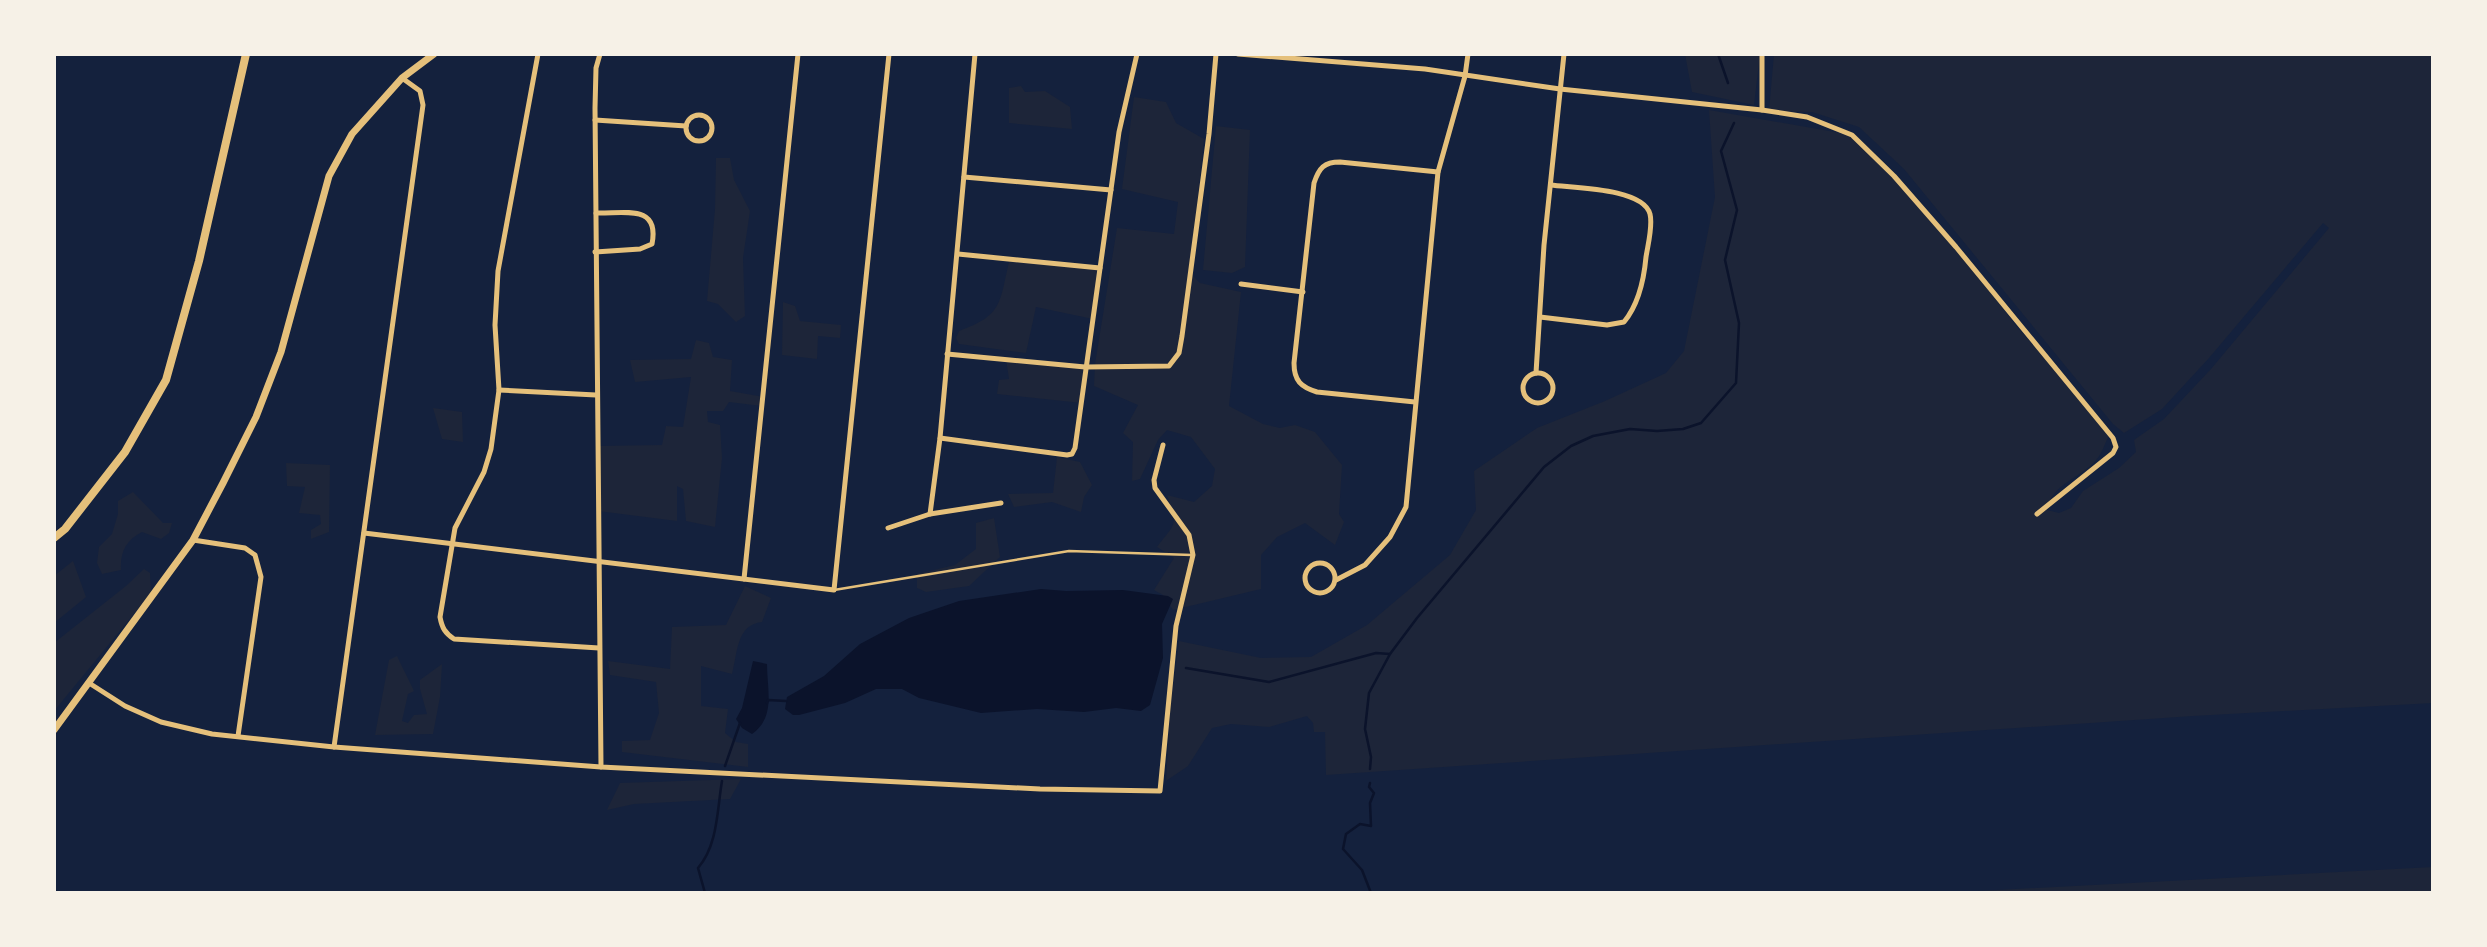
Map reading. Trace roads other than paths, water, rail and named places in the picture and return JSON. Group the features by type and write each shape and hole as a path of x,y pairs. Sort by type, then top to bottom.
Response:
{"main road":[{"path":"54,538 65,529 125,452 166,380 199,261 246,54"}],"street":[{"path":"54,730 194,540 256,417 281,352 329,176 352,134 402,79 434,54"},
{"path":"538,54 498,271 495,325 499,390 491,449 484,472 461,514 450,544 440,617 442,627 454,639 599,648"},
{"path":"600,54 596,68 595,120 601,767"},
{"path":"744,579 797,54"},
{"path":"364,533 834,590 889,54"},
{"path":"930,514 958,254 975,54"},
{"path":"940,438 1067,456 1072,454 1077,441 1119,132 1137,54"},
{"path":"947,354 1085,367 1169,366 1179,353 1209,134 1216,54"},
{"path":"1238,54 1424,69 1560,89 1762,110 1807,117 1852,135 1894,176 1956,247 2113,438 2116,447 2113,453 2036,514"},
{"path":"1336,580 1334,570 1326,564 1311,566 1305,574 1306,584 1318,593 1327,592 1336,580 1365,565 1390,537 1406,507 1438,172 1465,76 1468,54"},
{"path":"1536,373 1564,54"},
{"path":"1762,54 1762,110"},
{"path":"334,747 424,105 420,91 402,79"},
{"path":"700,115 709,120 712,129 704,140 695,141 687,135 685,126 691,117 700,115"},
{"path":"595,120 685,126"},
{"path":"1415,402 1317,392 1298,383 1294,374 1294,363 1314,183 1322,165 1340,162 1438,172"},
{"path":"964,177 1111,190"},
{"path":"1540,317 1607,325 1624,322 1634,310 1645,266 1651,217 1643,203 1628,195 1551,184"},
{"path":"596,213 634,212 645,215 655,230 652,244 640,249 596,252"},
{"path":"958,254 1100,268"},
{"path":"1241,284 1303,292"},
{"path":"1536,373 1548,376 1553,385 1549,399 1540,404 1530,402 1523,390 1525,380 1536,373"},
{"path":"499,390 596,395"},
{"path":"89,683 125,706 160,722 212,734 334,747 601,767 1040,789 1160,791 1176,626 1193,555 1188,536 1155,488 1154,480 1163,446"},
{"path":"888,527 930,514 1000,503"},
{"path":"194,540 245,548 255,555 261,577 237,736"}],"lane":[{"path":"834,590 1069,551 1193,555"}],"waterway":[{"path":"1718,54 1728,83"},
{"path":"1370,769 1371,757 1365,729 1369,693 1390,654 1544,467 1571,446 1593,436 1630,429 1683,429 1701,423 1736,383 1739,323 1725,260 1737,210 1721,151 1734,123"},
{"path":"1186,668 1269,682 1376,653 1390,654"},
{"path":"767,703 768,700 786,701"},
{"path":"725,766 740,723"},
{"path":"705,893 698,868 705,859 713,838 722,781"},
{"path":"1370,783 1369,787 1374,793 1370,803 1371,826 1360,824 1346,834 1343,849 1362,870 1371,893"}]}
